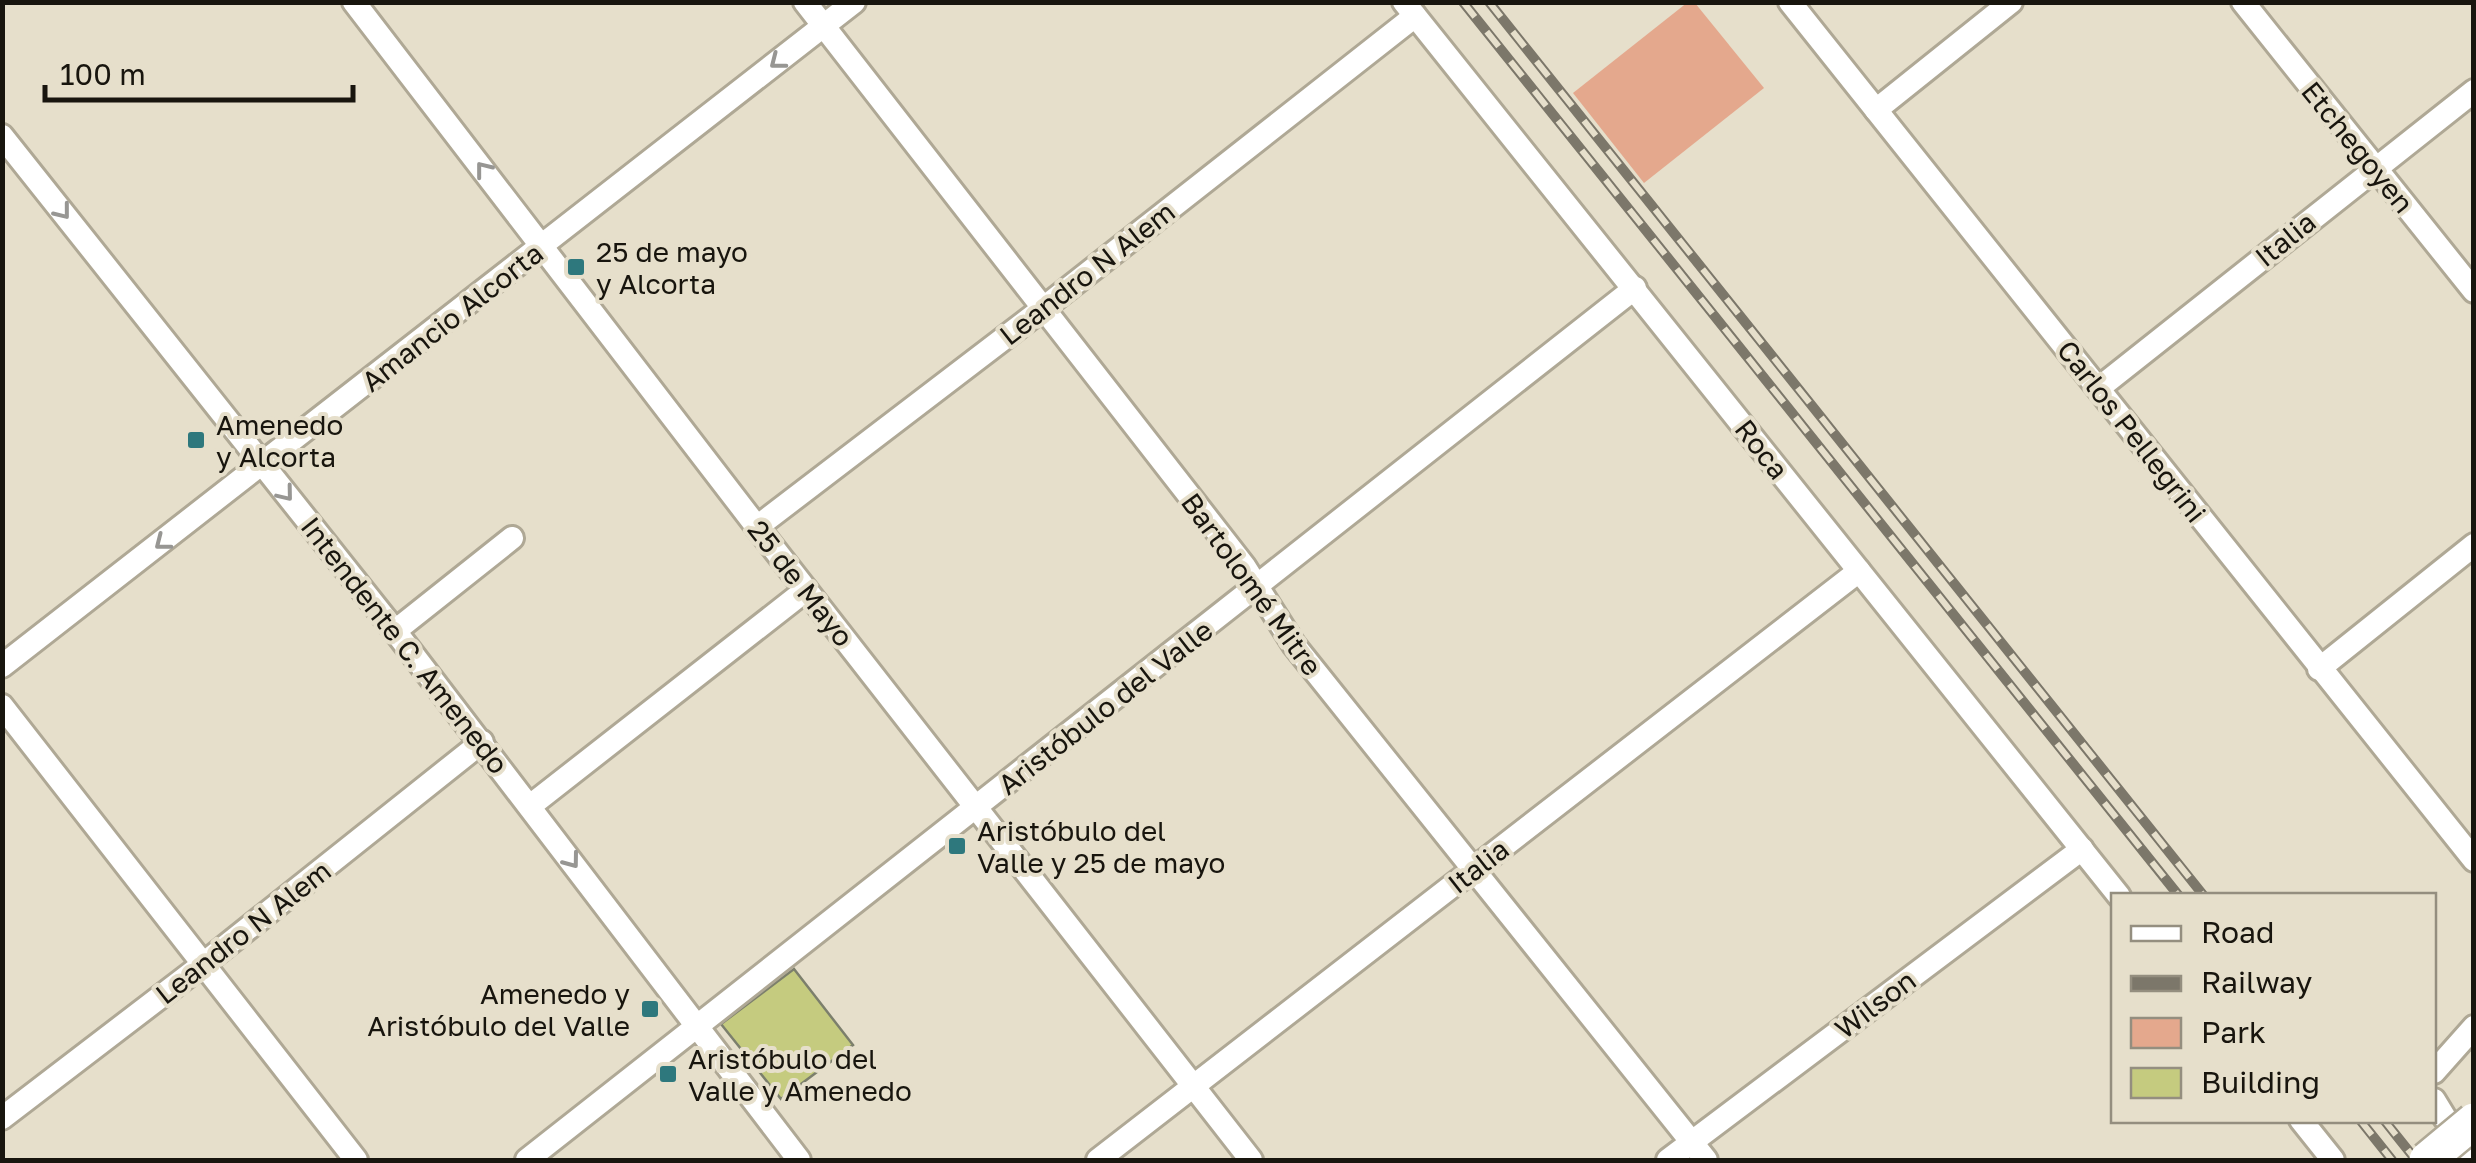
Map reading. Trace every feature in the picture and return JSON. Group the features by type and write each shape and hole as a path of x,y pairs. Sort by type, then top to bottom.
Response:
{"main road":[{"path":"2427,1160 2474,1121"}],"street":[{"name":"25 de Mayo","path":"354,2 756,527 1251,1160"},
{"name":"Bartolomé Mitre","path":"804,2 1258,587 1294,645 1706,1160"},
{"name":"Amancio Alcorta","path":"2,666 854,2"},
{"name":"Carlos Pellegrini","path":"1790,2 2474,860"},
{"path":"1876,110 2011,2"},
{"name":"Etchegoyen","path":"2243,2 2474,290"},
{"name":"Roca","path":"1410,9 2117,893"},
{"name":"Leandro N Alem","path":"756,527 1042,310 1410,9"},
{"name":"Italia","path":"2098,388 2474,92"},
{"name":"Intendente C. Amenedo","path":"2,136 395,630 799,1160"},
{"name":"Aristóbulo del Valle","path":"526,1160 1635,288"},
{"path":"395,630 512,538"},
{"path":"2320,669 2474,545"},
{"name":"Italia","path":"1098,1160 1859,571"},
{"path":"530,806 806,590"},
{"path":"2,706 356,1160"},
{"name":"Leandro N Alem","path":"2,1118 482,742"},
{"name":"Wilson","path":"1668,1160 2082,849"},
{"path":"2436,1070 2474,1027"},
{"path":"2436,1104 2444,1118 2474,1148"},
{"path":"2303,1123 2333,1160"}],"green space":[{"path":"1688,2 1695,3 1764,88 1644,183 1573,93"}],"building":[{"path":"794,969 853,1045 781,1099 721,1024"}],"railway":[{"path":"1463,2 2177,893"},
{"path":"1489,2 2202,893"},
{"path":"2362,1123 2392,1160"},
{"path":"2386,1123 2416,1160"}],"place":[{"name":"25 de mayo y Alcorta","path":"576,267"},
{"name":"Amenedo y Alcorta","path":"196,440"},
{"name":"Aristóbulo del Valle y 25 de mayo","path":"957,846"},
{"name":"Amenedo y Aristóbulo del Valle","path":"650,1009"},
{"name":"Aristóbulo del Valle y Amenedo","path":"668,1074"}]}
